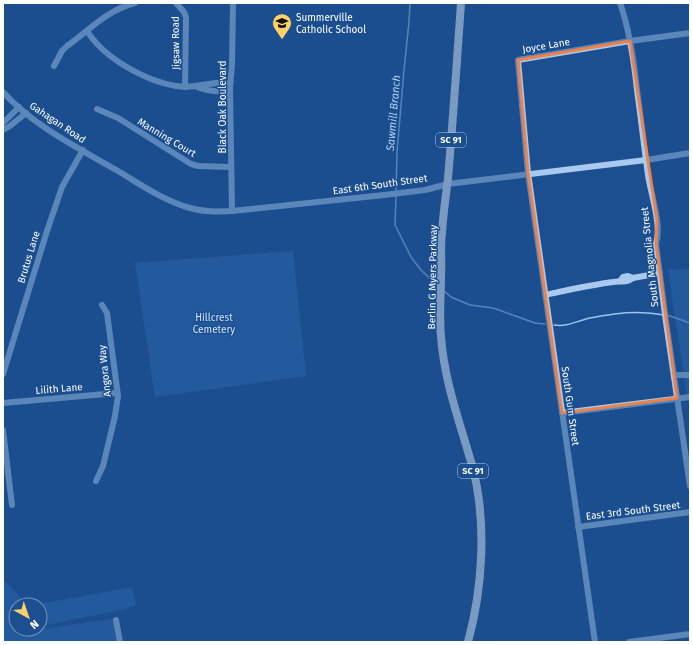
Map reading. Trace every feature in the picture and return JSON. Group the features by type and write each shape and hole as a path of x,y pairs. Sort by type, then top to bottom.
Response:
{"main road":[{"name":"Berlin G Myers Parkway","path":"461,3 448,184 441,234 441,276 439,303 444,365 472,466 480,522 481,550 477,600 468,642"}],"street":[{"path":"54,66 62,51 115,11 135,3"},
{"name":"Jigsaw Road","path":"176,3 184,12 186,18 185,87"},
{"name":"Black Oak Boulevard","path":"232,211 230,89 233,3"},
{"name":"South Magnolia Street","path":"620,3 630,41 637,81 646,160 657,221 658,237 656,244 664,308 690,486"},
{"path":"88,32 101,49 121,63 144,76 161,83 177,87 226,83 230,89"},
{"name":"Joyce Lane","path":"528,173 518,60 630,41 690,34"},
{"name":"Gahagan Road","path":"3,92 37,122 84,151"},
{"path":"3,123 19,107"},
{"name":"Manning Court","path":"97,109 118,118 192,164 198,166 231,167"},
{"path":"3,130 26,113"},
{"name":"East 6th South Street","path":"84,151 169,201 197,210 212,212 425,190 448,184 528,173 646,160 690,153"},
{"name":"Brutus Lane","path":"3,374 62,187 84,151"},
{"name":"South Gum Street","path":"528,173 594,642"},
{"path":"545,295 598,284 620,281 624,282 633,278 660,274"},
{"name":"Angora Way","path":"96,481 103,466 115,416 117,393 107,313 102,305"},
{"path":"674,374 677,376 690,375"},
{"name":"Lilith Lane","path":"3,403 117,393"},
{"path":"562,413 677,398 690,398"},
{"path":"3,430 12,505"},
{"name":"East 3rd South Street","path":"578,527 690,512"},
{"path":"116,620 120,642"},
{"path":"629,642 690,634"}],"highlighted area":[{"path":"630,41 657,221 656,244 677,398 562,413 528,173 518,60"}],"green space":[{"name":"Hillcrest Cemetery","path":"293,251 306,376 155,397 135,263"},
{"path":"690,269 690,402 688,402 668,270"},
{"path":"3,579 20,597 8,597 8,637 48,637 48,628 117,618 121,642 3,642"},
{"path":"132,587 136,605 122,610 48,624 48,603"}],"waterway":[{"name":"Sawmill Branch","path":"396,192 397,152 410,3"},
{"path":"396,196 395,225 411,257 421,270 438,286"},
{"path":"444,291 451,297 470,305 493,308 535,323 545,324"},
{"path":"554,325 568,324 608,315 636,312 664,315"},
{"path":"667,315 690,323"}],"place":[{"name":"Summerville Catholic School","path":"282,40"}]}
